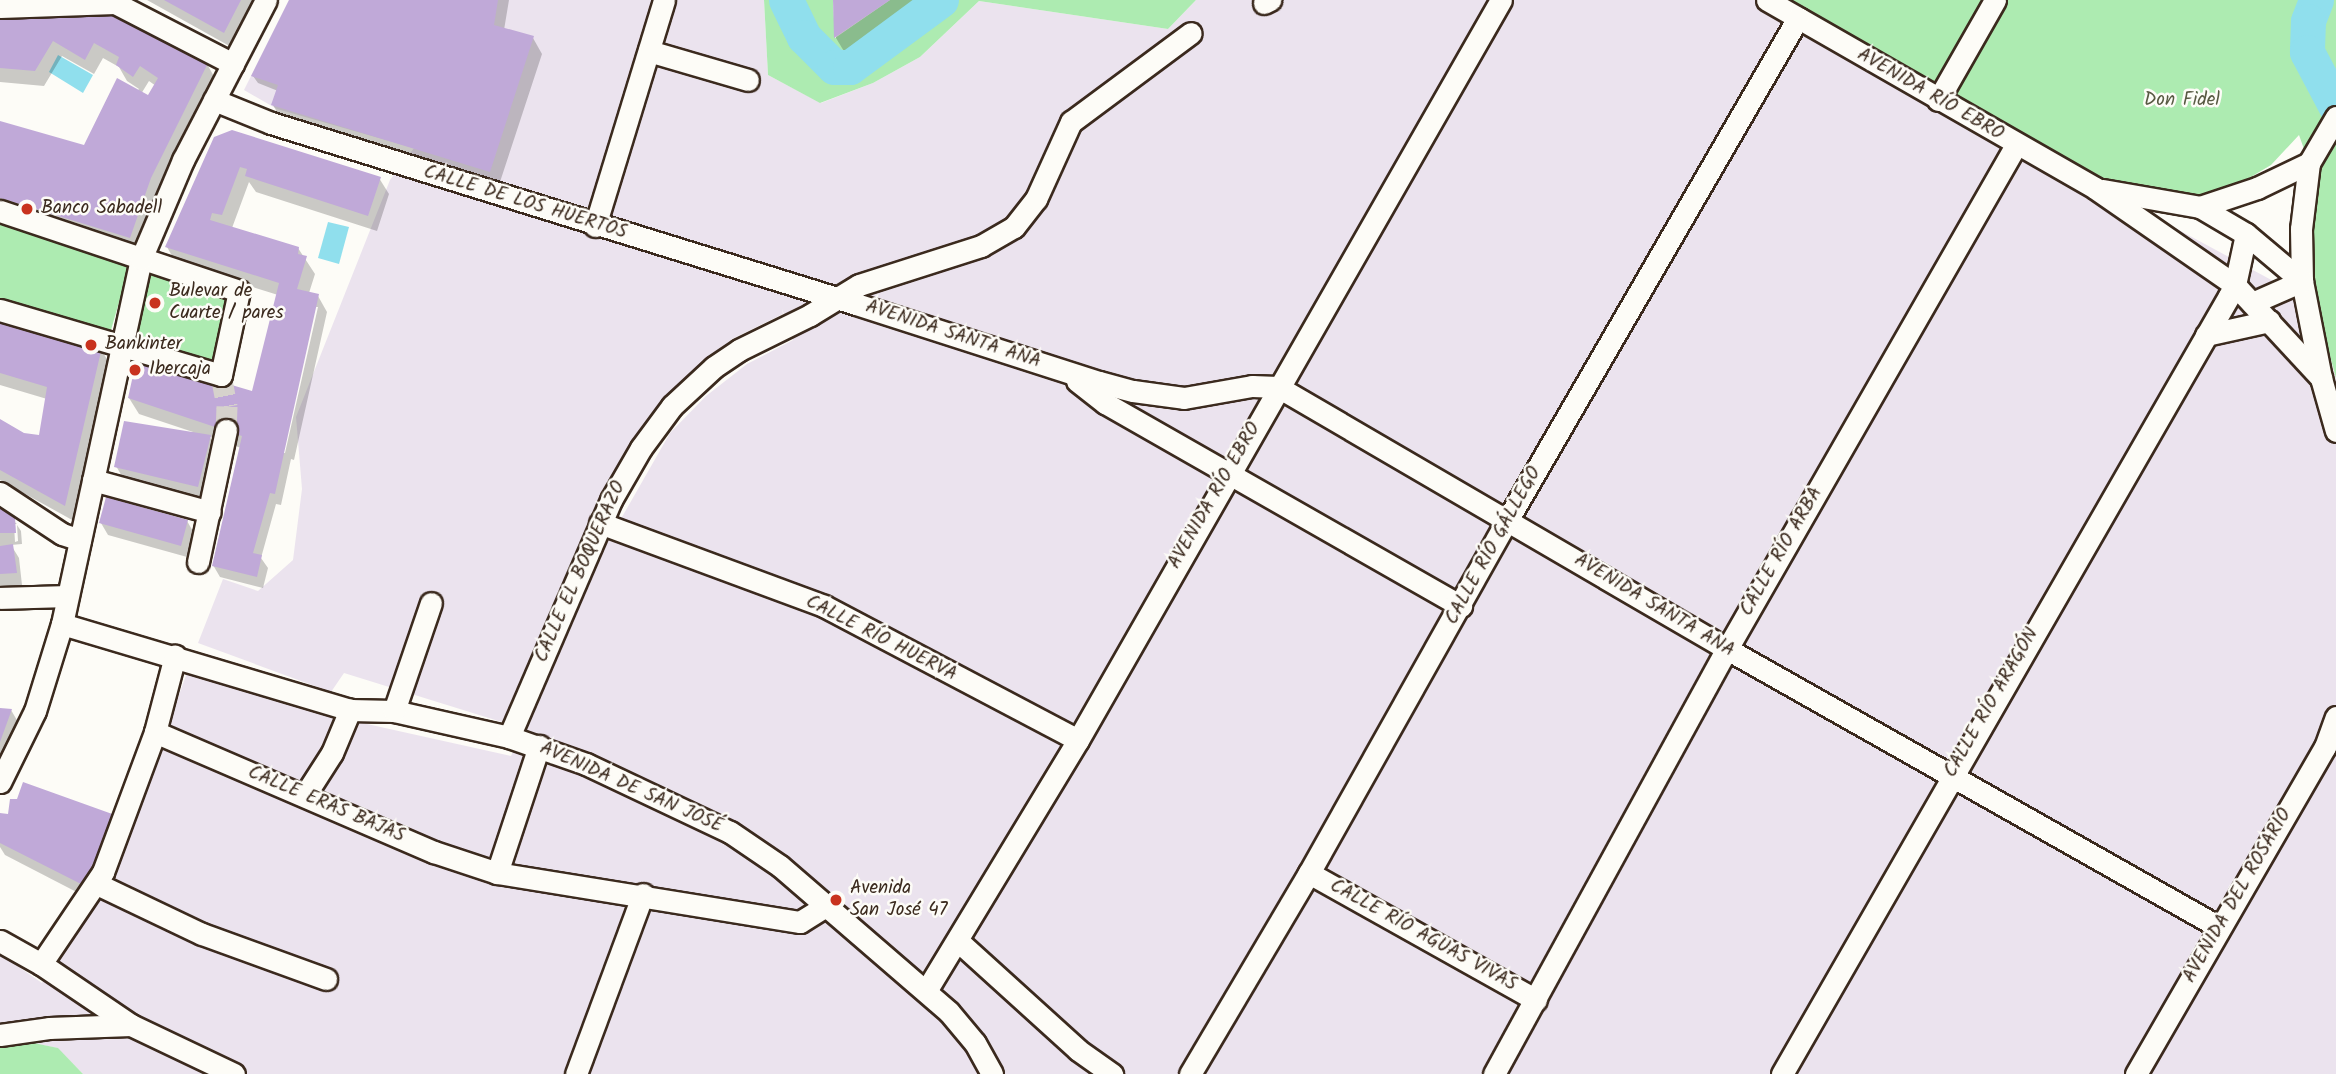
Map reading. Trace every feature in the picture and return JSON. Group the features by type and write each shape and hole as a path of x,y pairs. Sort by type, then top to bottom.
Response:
{"street":[{"path":"0,782 35,711 62,624 141,259 183,160 266,0"},
{"path":"595,226 664,0"},
{"name":"AVENIDA RÍO EBRO","path":"926,991 1077,740 1227,473 1501,0"},
{"name":"AVENIDA RÍO EBRO","path":"1767,0 2095,188 2235,285 2321,378"},
{"path":"1938,100 1995,0"},
{"path":"0,7 115,3 233,64"},
{"name":"CALLE RÍO GÁLLEGO","path":"1190,1074 1309,873 1508,519 1798,18"},
{"name":"CALLE EL BOQUERAZO","path":"509,737 600,523 641,447 672,406 694,384 739,350 867,281 981,246 1014,227 1036,200 1072,122 1191,33"},
{"path":"649,51 748,80"},
{"name":"CALLE DE LOS HUERTOS","path":"214,100 271,123 595,226 838,298"},
{"path":"2336,117 2309,163 2301,229 2302,281 2321,378 2336,431"},
{"name":"CALLE RÍO ARBA","path":"1494,1074 1727,649 2016,145"},
{"name":"AVENIDA RÍO EBRO","path":"2200,207 2257,188 2309,163"},
{"name":"AVENIDA RÍO EBRO","path":"2095,188 2200,207 2246,234 2302,281"},
{"path":"0,211 239,291 221,375 0,310"},
{"name":"CALLE RÍO ARAGÓN","path":"1782,1074 1951,775 2235,285 2246,234"},
{"path":"2252,303 2302,281"},
{"name":"AVENIDA SANTA ANA","path":"838,298 1023,356 1067,374 1162,396 1184,398 1252,386 1278,387 1727,649 2220,927"},
{"path":"2206,335 2269,321"},
{"name":"AVENIDA SANTA ANA","path":"1067,374 1105,403 1461,606"},
{"path":"198,562 226,430"},
{"path":"93,480 210,512"},
{"path":"0,494 62,534 80,540"},
{"name":"CALLE RÍO HUERVA","path":"600,523 824,606 1077,740"},
{"path":"0,598 67,596"},
{"path":"394,711 431,603"},
{"name":"AVENIDA DE SAN JOSÉ","path":"62,624 350,710 394,711 539,746 586,764 730,832 780,866 926,991 962,1026 992,1074"},
{"path":"40,964 97,884 155,732 175,656"},
{"path":"305,795 332,753 350,710"},
{"name":"AVENIDA DEL ROSARIO","path":"2136,1074 2325,747 2336,717"},
{"name":"CALLE ERAS BAJAS","path":"155,732 434,852 497,873 643,894 800,922 827,905"},
{"path":"497,873 539,746"},
{"name":"CALLE RÍO AGUAS VIVAS","path":"1309,873 1536,1000"},
{"path":"97,884 202,934 326,979"},
{"path":"576,1074 643,894"},
{"path":"958,941 1078,1050 1112,1074"},
{"path":"0,942 40,964 131,1025 234,1074"},
{"path":"0,1035 49,1028 131,1025"}],"shaded area":[{"path":"289,0 764,0 768,75 821,103 873,83 920,57 979,1 1168,29 1196,0 1779,0 1938,100 2316,304 2336,378 2336,1074 83,1074 57,1048 0,1036 0,954 42,983 131,829 189,667 358,722 511,756 602,552 670,433 706,396 747,364 793,340 782,309 783,314 732,339 686,377 648,417 588,528 505,723 344,673 331,692 198,643 223,579 258,591 293,560 302,489 296,417 390,180 414,148 277,109 244,90"}],"green space":[{"path":"764,0 833,0 835,38 890,0 1196,0 1168,29 979,1 920,57 873,83 820,103 768,75"},
{"name":"Don Fidel","path":"1779,0 2336,0 2336,378 2316,304 2302,281 2309,163 2299,135 2271,165 2200,207 2095,188"},
{"path":"0,216 131,261 111,330 0,299"},
{"path":"144,266 233,294 217,369 129,341"},
{"path":"0,1036 58,1048 83,1074 0,1074"}],"water":[{"path":"58,55 93,75 83,93 49,72"},
{"path":"328,222 349,227 339,264 318,258"}],"building":[{"path":"164,0 241,0 224,33"},
{"path":"289,0 498,0 494,25 534,36 490,172 271,105 278,85 251,76"},
{"path":"833,0 890,0 834,38"},
{"path":"114,13 208,63 151,178 130,238 0,198 0,121 84,145 117,78 148,95 158,78 140,66 133,77 116,65 119,57 94,43 85,60 53,41 35,71 0,68 0,15"},
{"path":"232,130 381,177 368,216 245,176 247,169 240,167 222,215 212,213 210,220 299,247 298,254 307,256 297,289 319,294 275,494 270,493 253,553 262,555 257,577 212,566 242,436 128,398 137,357 252,391 279,283 165,247 214,137"},
{"path":"0,318 102,347 65,506 0,470 0,419 24,433 39,435 47,387 0,373"},
{"path":"124,421 211,435 198,487 114,467"},
{"path":"106,497 188,520 181,546 99,523"},
{"path":"0,508 15,518 16,533 0,533"},
{"path":"13,544 17,573 0,574 0,546"},
{"path":"0,708 12,709 0,742"},
{"path":"23,782 115,815 83,885 0,843 0,813 8,814 10,799 17,799"}],"waterway":[{"path":"786,0 804,37 834,67 850,67 941,0"},
{"path":"2316,0 2308,21 2307,52 2336,107"}],"tunnel":[{"path":"221,375 227,406 226,430"}],"place":[{"name":"Banco Sabadell","path":"27,209"},
{"name":"Bulevar de Cuarte / pares","path":"155,303"},
{"name":"Bankinter","path":"91,345"},
{"name":"Ibercaja","path":"135,370"},
{"name":"Avenida San José 47","path":"836,900"}]}
